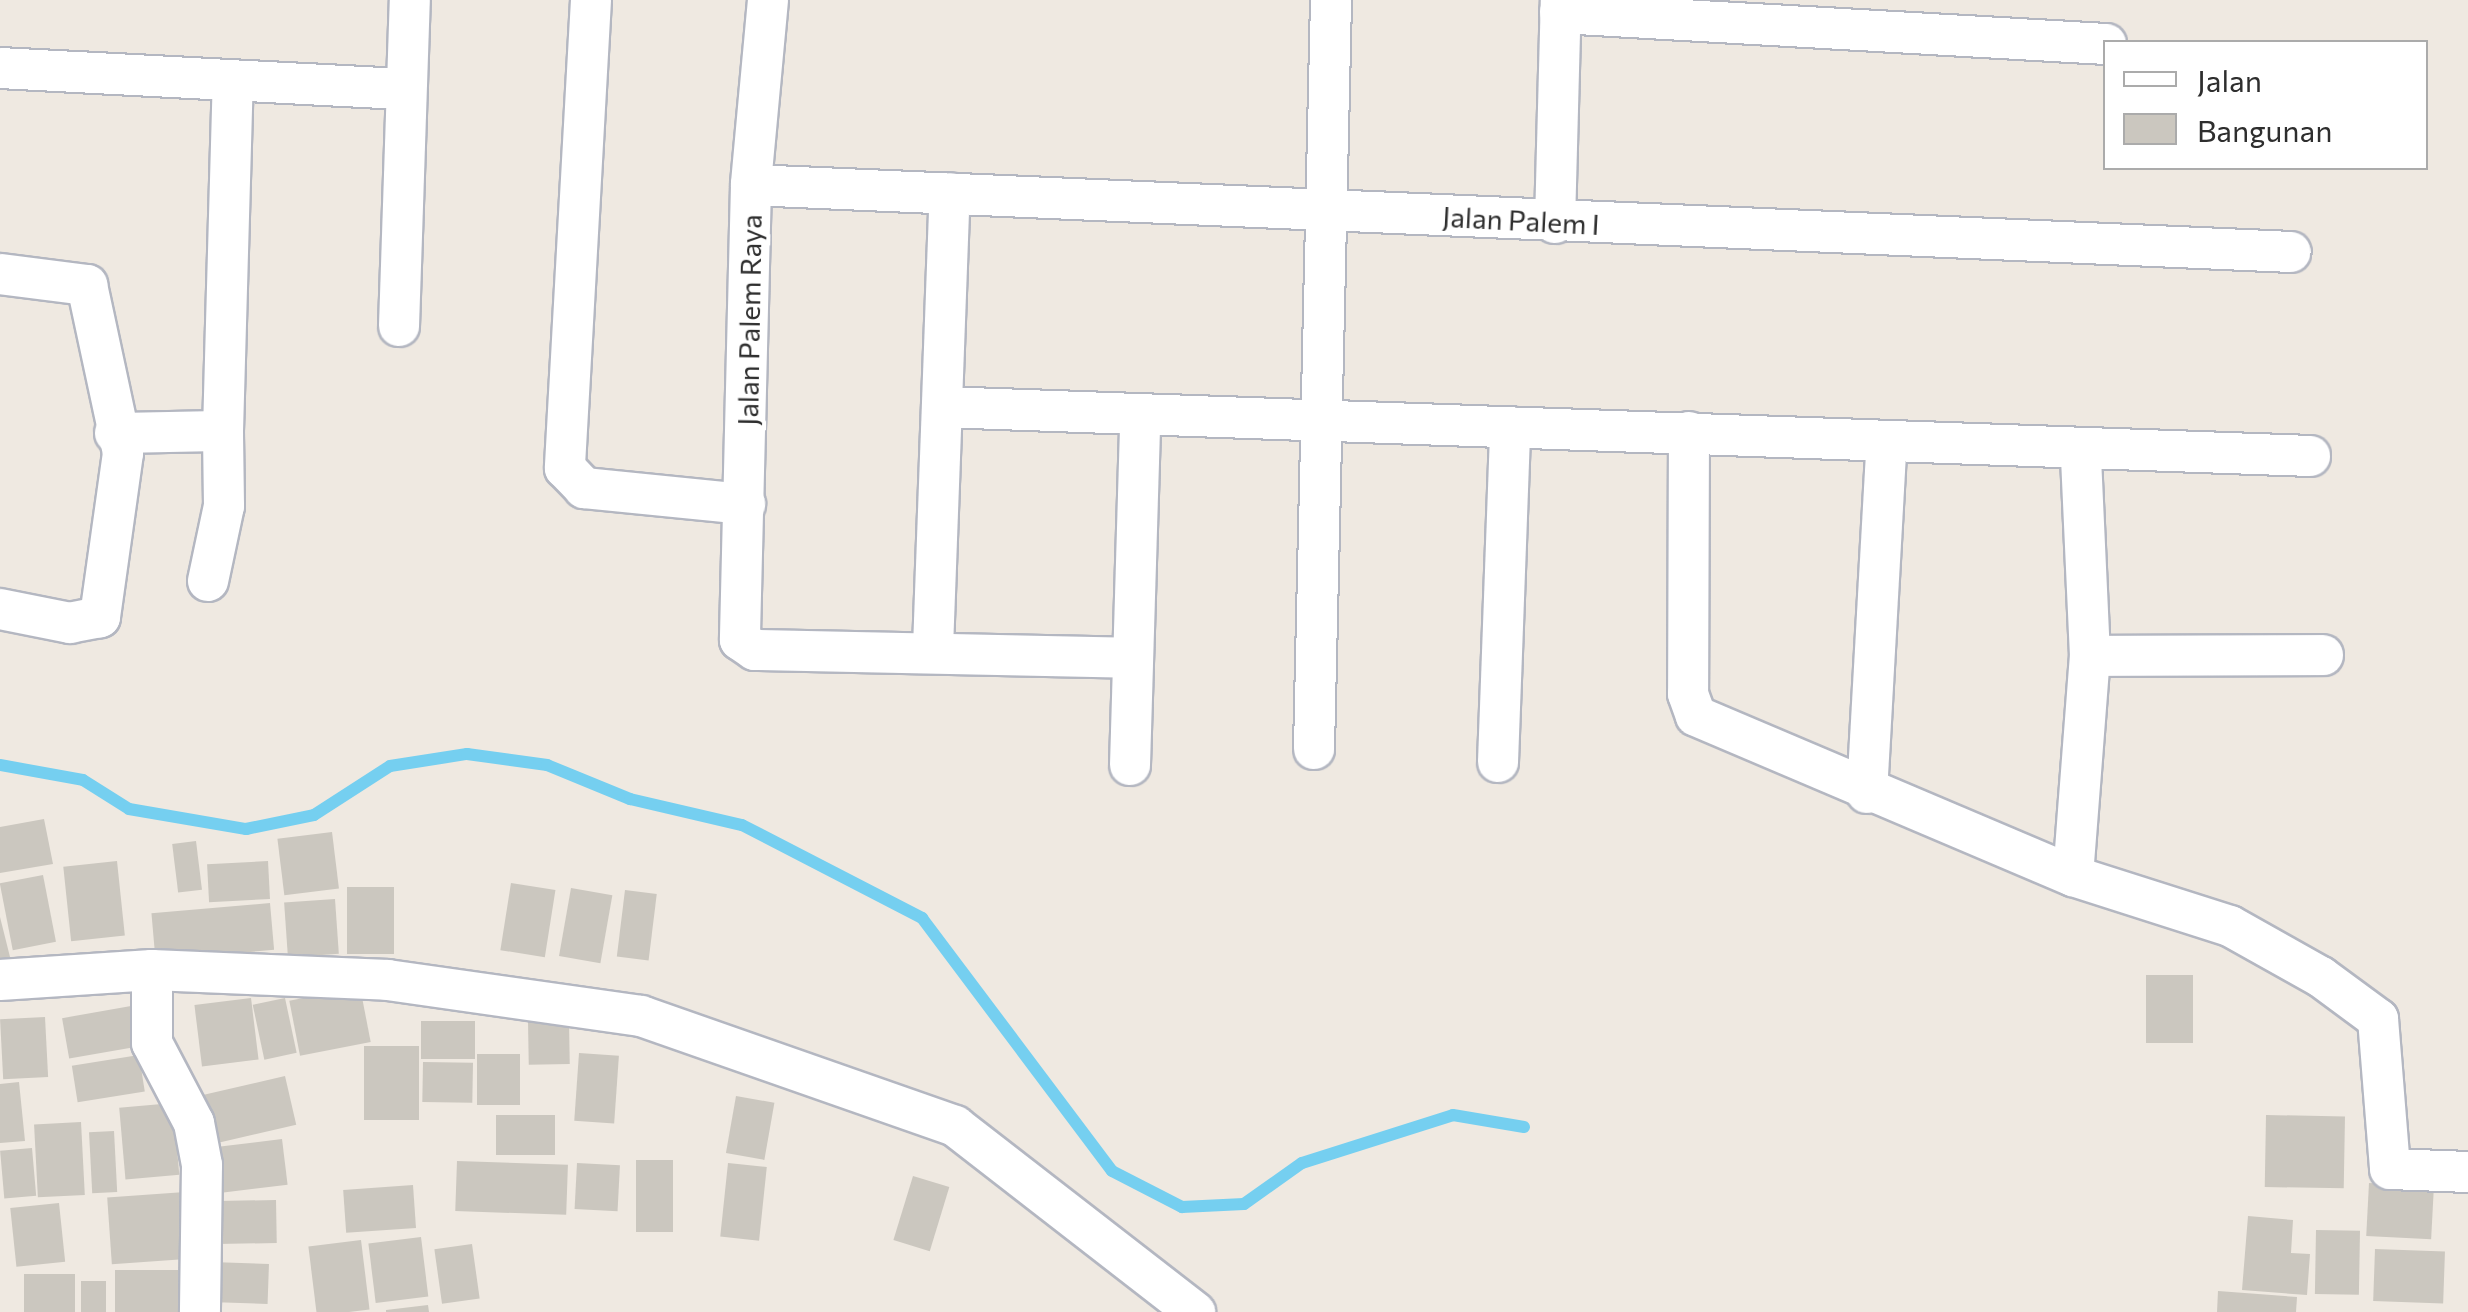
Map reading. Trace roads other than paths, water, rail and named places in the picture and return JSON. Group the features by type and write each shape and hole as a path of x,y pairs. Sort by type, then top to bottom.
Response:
{"street":[{"path":"399,326 410,0"},
{"path":"591,0 565,468 584,488 745,504"},
{"name":"Jalan Palem Raya","path":"768,0 751,185 740,640 755,650 933,648"},
{"path":"1314,749 1320,214 1331,0"},
{"path":"1555,223 1560,7 1786,14 2103,44"},
{"path":"0,68 233,83 406,88"},
{"path":"208,581 224,506 233,83"},
{"name":"Jalan Palem I","path":"751,185 1320,214 2291,252"},
{"path":"950,193 933,648 1133,658"},
{"path":"0,274 88,285 122,474 100,617 70,623 0,610"},
{"path":"942,407 1140,421 1320,420 1689,432 1886,448 2081,455 2310,456"},
{"path":"1130,765 1140,421"},
{"path":"1498,762 1510,428"},
{"path":"115,433 223,431"},
{"path":"1689,432 1691,708 1867,794 2073,876 2230,926 2369,1008 2382,1040 2388,1166 2468,1172"},
{"path":"1867,794 1886,448"},
{"path":"2073,876 2090,656 2081,455"},
{"path":"2090,656 2323,654"},
{"path":"0,980 152,970 388,980 544,999 740,1045 954,1126 1195,1312"},
{"path":"152,970 152,1043 194,1122 202,1165 200,1312"}],"waterway":[{"path":"0,765 83,780 129,809 246,829 314,815 390,766 467,754 547,765 630,799 742,825 922,918 1112,1171 1182,1207 1244,1204 1302,1163 1453,1115 1524,1127"}]}
